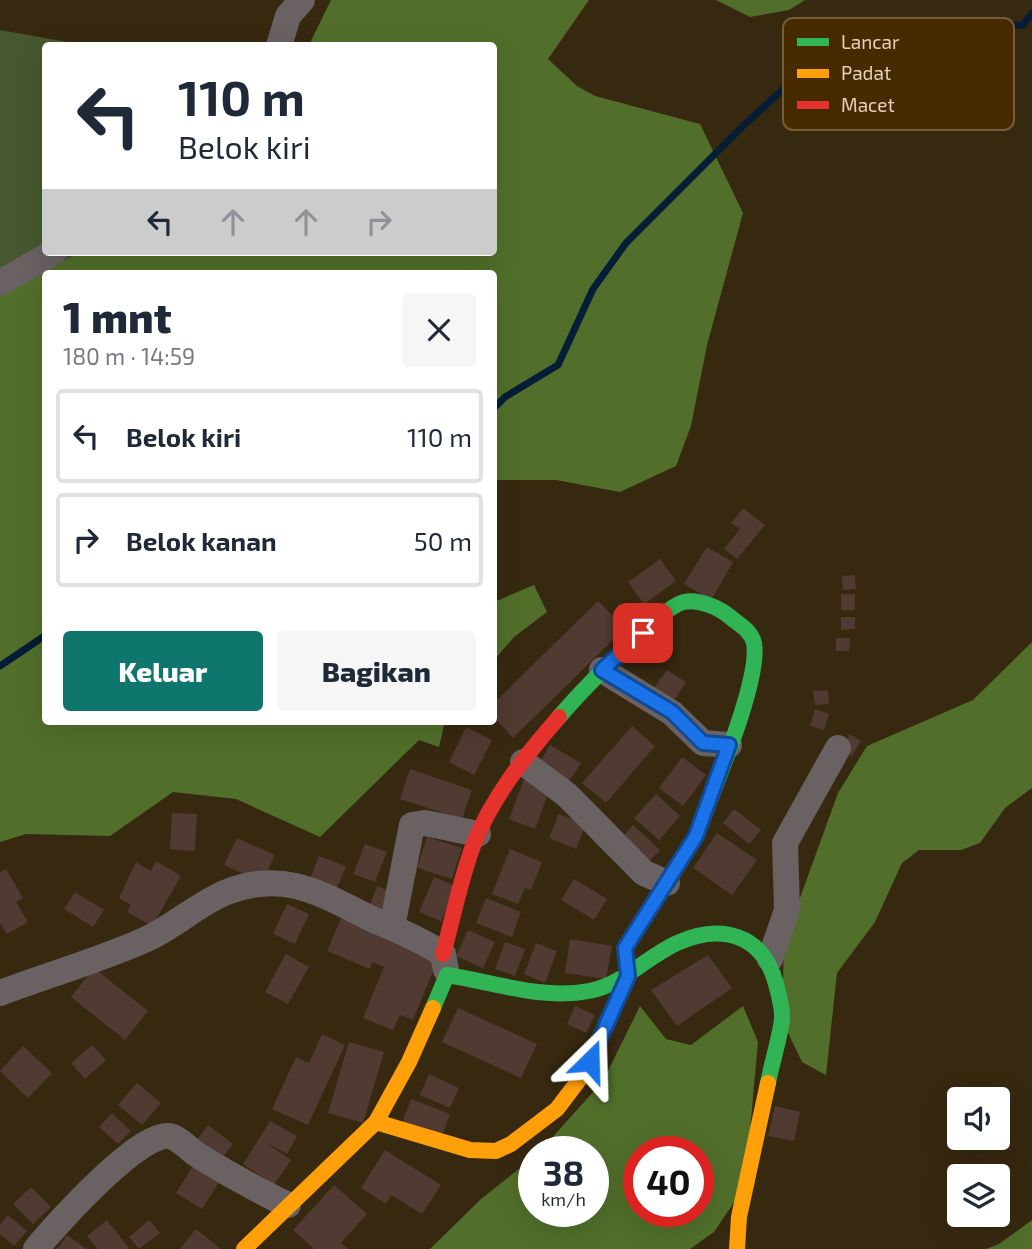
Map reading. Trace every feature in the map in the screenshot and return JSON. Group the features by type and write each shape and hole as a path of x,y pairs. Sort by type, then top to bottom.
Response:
{"street":[{"path":"280,42 288,16 302,0"},
{"path":"0,283 47,256"},
{"path":"244,1249 376,1122 409,1062 445,965 478,834 523,762 602,670 681,602 698,602 724,612 750,633 754,645 751,683 696,836 625,948 628,976 582,1076 557,1109 511,1144 496,1151 470,1150 376,1122"},
{"path":"602,670 672,712 703,743 729,745"},
{"path":"770,958 787,910 785,843 838,748"},
{"path":"523,762 567,795 644,873 667,883"},
{"path":"392,927 412,825 425,823 478,834"},
{"path":"0,993 107,957 153,936 228,891 254,886 300,885 335,898 392,927 445,965 543,991 588,992 628,976 678,943 700,936 739,936 759,946 770,958 780,990 782,1018 739,1217 737,1249"},
{"path":"36,1249 120,1162 150,1140 165,1136 173,1137 184,1147 252,1188 288,1205"}],"green space":[{"path":"331,0 589,0 548,59 577,86 595,96 700,124 743,213 707,345 691,426 676,466 620,492 556,480 497,480 497,270 47,270 73,256 497,256 497,42 310,42"},
{"path":"716,0 805,0 789,10 750,17"},
{"path":"0,30 67,42 42,42 42,256 73,256 47,270 42,270 42,273 0,296"},
{"path":"42,273 42,725 444,725 439,747 419,740 320,837 236,799 173,792 110,836 26,834 0,842 0,296"},
{"path":"534,585 547,612 514,637 497,657 497,601"},
{"path":"1032,642 1032,788 1005,808 980,843 961,850 919,850 902,863 875,922 837,973 826,1075 802,1062 782,1020 784,942 838,793 867,746 973,700"},
{"path":"640,1006 666,1039 691,1045 743,1006 758,1042 745,1186 714,1232 690,1249 430,1249 481,1199 518,1170 518,1227 609,1227 609,1136 554,1136 603,1081"},
{"path":"1032,1220 1032,1249 986,1249 999,1244"}],"building":[{"path":"743,508 765,525 737,559 724,549 740,529 731,523"},
{"path":"707,547 733,562 711,600 684,584"},
{"path":"660,559 676,581 644,604 628,582"},
{"path":"855,575 856,589 843,590 842,576"},
{"path":"841,594 855,594 855,610 841,610"},
{"path":"598,601 625,628 513,738 497,720 497,700"},
{"path":"841,617 855,617 855,629 841,630"},
{"path":"836,638 850,638 849,651 836,651"},
{"path":"667,670 686,682 671,705 651,692"},
{"path":"828,690 829,704 815,705 813,691"},
{"path":"815,709 829,714 824,730 810,726"},
{"path":"632,726 655,746 606,803 582,783"},
{"path":"466,727 492,740 474,775 449,762"},
{"path":"850,734 861,741 852,756 841,749"},
{"path":"550,745 581,763 567,785 537,767"},
{"path":"682,757 706,775 683,806 659,788"},
{"path":"410,769 472,790 462,819 400,799"},
{"path":"524,779 550,789 535,829 509,819"},
{"path":"656,794 680,816 659,840 634,818"},
{"path":"734,809 761,830 749,844 723,823"},
{"path":"172,813 197,814 195,851 170,849"},
{"path":"559,814 586,824 576,849 549,838"},
{"path":"633,825 660,850 644,866 618,842"},
{"path":"717,833 757,860 732,895 693,868"},
{"path":"427,837 462,848 452,879 417,868"},
{"path":"237,838 275,855 262,882 224,865"},
{"path":"365,844 387,852 375,882 353,874"},
{"path":"510,849 542,862 531,890 525,888 518,904 492,894"},
{"path":"319,856 346,866 336,891 309,881"},
{"path":"156,861 181,876 152,926 127,912 131,905 119,898 136,862 151,871"},
{"path":"6,869 23,898 16,902 28,922 7,934 0,923 0,872"},
{"path":"434,877 456,886 441,921 419,912"},
{"path":"574,879 607,899 594,920 561,900"},
{"path":"377,886 394,893 385,914 369,907"},
{"path":"75,892 104,910 93,927 64,909"},
{"path":"486,898 521,912 512,937 476,923"},
{"path":"287,904 309,914 295,944 273,934"},
{"path":"341,918 439,957 413,1020 400,1015 393,1030 363,1018 384,967 372,962 370,969 327,951"},
{"path":"468,930 495,942 483,968 456,956"},
{"path":"570,939 612,946 606,979 565,973"},
{"path":"505,942 525,949 515,976 495,969"},
{"path":"536,943 557,951 545,983 524,974"},
{"path":"286,954 309,967 288,1004 265,992"},
{"path":"708,955 732,988 677,1026 651,990"},
{"path":"94,968 148,1011 125,1040 71,997"},
{"path":"575,1006 595,1015 586,1033 567,1024"},
{"path":"458,1008 537,1044 521,1078 442,1042"},
{"path":"322,1034 345,1045 308,1125 272,1109 296,1057 309,1063"},
{"path":"349,1042 384,1052 363,1123 328,1113"},
{"path":"92,1045 106,1060 85,1079 71,1063"},
{"path":"23,1046 52,1073 28,1098 0,1071"},
{"path":"429,1074 459,1088 450,1108 420,1095"},
{"path":"137,1083 161,1103 142,1125 118,1105"},
{"path":"411,1099 450,1114 441,1138 402,1123"},
{"path":"775,1106 800,1112 794,1141 768,1136"},
{"path":"112,1113 131,1131 118,1144 99,1127"},
{"path":"270,1121 297,1136 287,1154 263,1141 291,1160 274,1185 243,1164"},
{"path":"208,1125 233,1144 221,1160 196,1141"},
{"path":"385,1150 441,1185 422,1214 391,1195 386,1204 361,1188"},
{"path":"197,1160 223,1176 202,1209 176,1193"},
{"path":"334,1185 367,1214 341,1243 348,1249 314,1249 293,1230"},
{"path":"31,1187 51,1207 33,1224 13,1204"},
{"path":"8,1215 27,1231 14,1246 0,1234 0,1224"},
{"path":"107,1220 128,1249 98,1249 87,1236"},
{"path":"149,1220 160,1233 139,1249 129,1237"},
{"path":"196,1229 221,1249 180,1249"},
{"path":"67,1235 87,1249 57,1249"}],"waterway":[{"path":"1014,26 1023,25 1032,13"},
{"path":"497,405 505,397 558,365 593,289 626,243 783,89"},
{"path":"0,666 42,638"}],"traffic: fast":[{"path":"559,717 601,672 673,607 684,602 714,607 747,631 754,643 754,661 743,710 696,836 686,852"},
{"path":"433,1008 447,975 536,992 589,991 613,983 666,949 693,937 709,934 738,937 751,944 770,967 781,1007 782,1020 768,1083"}],"traffic: slow":[{"path":"376,1122 470,1150 496,1151 511,1144 557,1109 582,1076 628,976 625,949 686,852"},
{"path":"244,1249 376,1122 409,1062 433,1008"},
{"path":"737,1249 739,1217 768,1083"}],"traffic: jam":[{"path":"443,954 464,873 489,811 510,778 559,717"}],"route":[{"path":"590,1061 628,976 625,948 696,836 729,745 703,743 672,712 602,670 643,633"}]}
